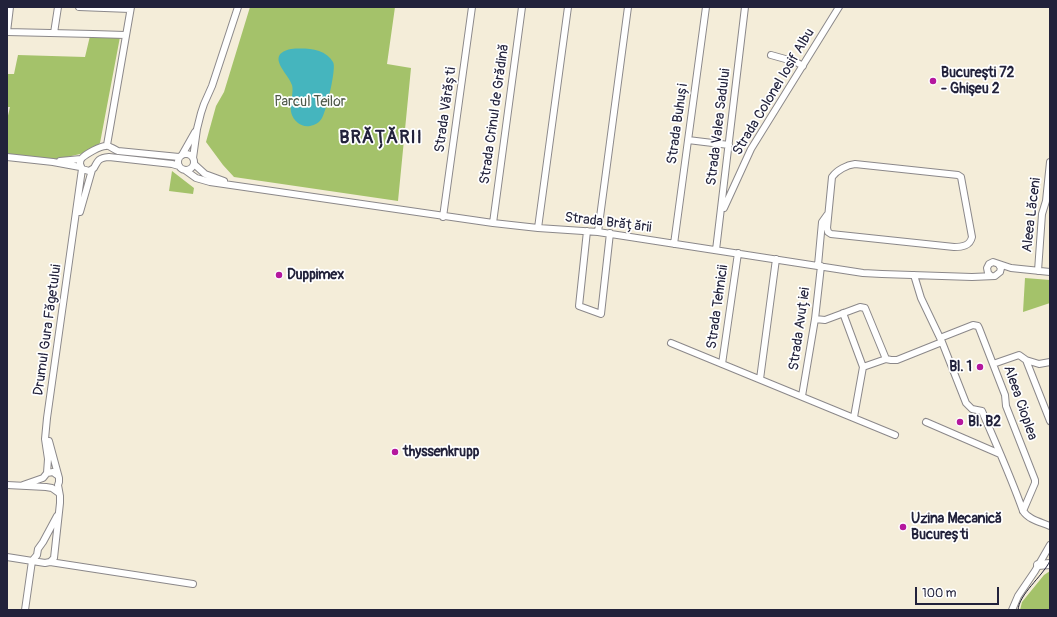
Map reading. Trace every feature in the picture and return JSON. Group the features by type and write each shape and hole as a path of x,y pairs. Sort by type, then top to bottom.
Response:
{"main road":[{"path":"1038,566 1050,564"}],"street":[{"path":"10,7 7,32 125,35"},
{"path":"54,33 58,7"},
{"path":"79,7 130,8 109,147 111,154 109,157"},
{"path":"7,157 53,162 81,168 86,171 92,170 98,160 109,157 172,164 179,166 182,170 190,170 193,161 197,129 204,104 212,86 238,7"},
{"name":"Strada Vărăști","path":"443,217 472,7"},
{"name":"Strada Crinul de Grădină","path":"493,223 522,7"},
{"path":"538,228 568,7"},
{"path":"598,232 628,7"},
{"name":"Strada Buhuși","path":"674,244 706,7"},
{"name":"Strada Valea Sadului","path":"716,250 745,7"},
{"name":"Strada Colonel Iosif Albu","path":"721,213 752,149 839,7"},
{"path":"771,55 796,62 803,66"},
{"path":"179,166 178,161 197,129"},
{"name":"Strada Colonel Iosif Albu","path":"688,140 729,145"},
{"path":"53,162 81,159 96,150 109,147 118,151 181,156 189,155 193,161"},
{"name":"Drumul Gura Făgetului","path":"45,475 48,464 46,430 74,233 81,159"},
{"name":"Strada Brățării","path":"193,161 205,174 241,187"},
{"name":"Aleea Lăceni","path":"1038,271 1042,214 1048,201 1050,162"},
{"name":"Strada Avuției","path":"802,396 815,319 822,222 828,214 832,177 834,174 849,165 855,164 958,175 961,177 972,237 966,245 954,247 831,234 828,232 827,228 828,214"},
{"name":"Drumul Gura Făgetului","path":"74,233 92,170"},
{"name":"Strada Brățării","path":"185,170 201,180 241,187 443,217 538,228 610,233 872,274 972,277 991,276"},
{"path":"587,231 579,306 601,314 610,233"},
{"name":"Strada Tehnicii","path":"722,364 738,253"},
{"path":"760,379 776,259"},
{"path":"972,277 982,272 991,263 995,262 999,265 1011,268 1050,272"},
{"path":"999,265 1001,268 1000,272"},
{"path":"987,268 988,273 991,276 995,276 1000,272 1011,268"},
{"path":"914,275 922,298 941,340 966,403 972,409 982,411 1023,511 1032,519 1050,526"},
{"path":"815,319 825,320 860,307 865,308 886,359"},
{"path":"843,313 863,367 854,417"},
{"name":"Aleea Cioplea","path":"863,367 886,359 897,360 973,325 978,326 1005,395 1006,406 1035,480 1023,511"},
{"path":"671,343 895,434"},
{"name":"Aleea Cioplea","path":"993,364 1019,355 1026,360 1050,421"},
{"path":"1026,360 1039,364 1050,362"},
{"path":"926,422 1000,454"},
{"name":"Drumul Gura Făgetului","path":"46,430 57,475"},
{"path":"7,485 20,486 52,487 59,480 57,475 53,472 20,486"},
{"path":"45,475 43,483 52,487 59,493 60,500 54,558 50,562"},
{"path":"25,610 32,561 37,555 37,552 59,512"},
{"path":"1012,610 1018,596 1050,545"},
{"path":"41,547 49,546 54,552"},
{"path":"37,555 39,560 42,562"},
{"path":"7,557 45,563 50,562 193,584"}],"green space":[{"name":"Parcul Teilor","path":"250,7 395,7 387,64 411,68 398,201 234,177 223,165 206,142 216,106 224,92"},
{"path":"90,36 120,37 100,143 84,153 55,160 7,155 7,120 10,107 7,107 7,74 14,74 18,55 85,57"},
{"path":"172,171 194,188 193,194 169,191"},
{"path":"1025,278 1050,280 1050,303 1023,312"},
{"path":"1050,571 1050,610 1020,610 1022,602 1044,575"}],"water":[{"path":"291,49 320,51 329,57 333,62 334,72 324,114 317,124 312,126 299,124 292,114 292,85 280,65 279,60 279,56 283,52"}],"tram line":[{"path":"1018,610 1022,598 1050,561"}],"place":[{"name":"Bucureşti 72 - Ghişeu 2","path":"933,81"},
{"name":"Duppimex","path":"279,275"},
{"name":"Bl. 1","path":"980,367"},
{"name":"Bl. B2","path":"960,422"},
{"name":"thyssenkrupp","path":"395,452"},
{"name":"Uzina Mecanică București","path":"903,527"}],"district":[{"name":"BRĂȚĂRII","path":"381,138"}]}
